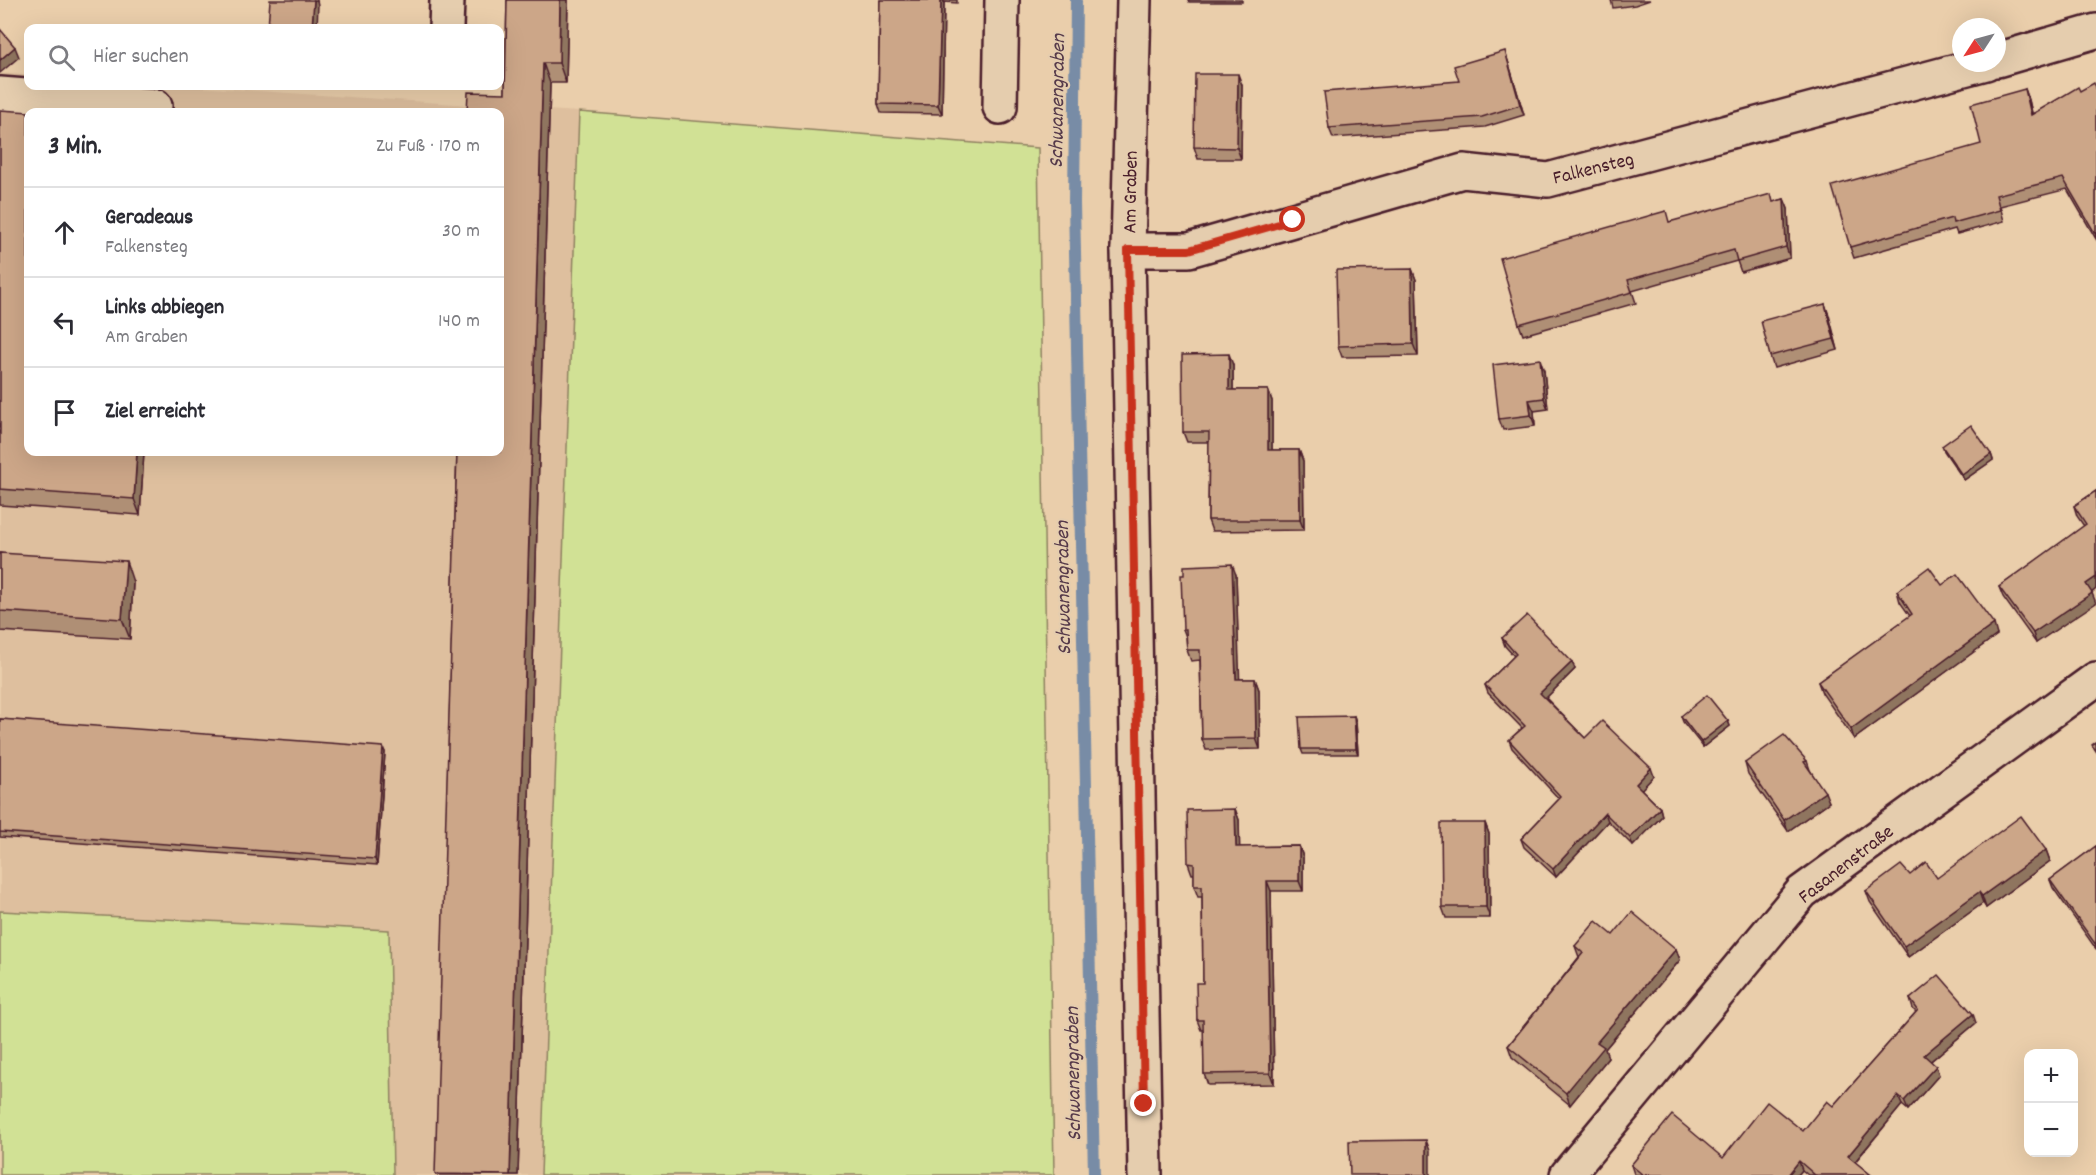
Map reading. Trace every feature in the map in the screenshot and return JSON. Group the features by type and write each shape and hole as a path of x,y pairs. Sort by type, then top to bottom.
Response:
{"street":[{"path":"446,24 447,0"},
{"path":"1000,107 1002,0"},
{"name":"Am Graben","path":"1134,0 1128,250 1145,1175"},
{"path":"2006,57 2096,31"},
{"name":"Falkensteg","path":"1128,250 1189,250 1463,171 1548,180 1952,72"},
{"path":"0,94 155,106"},
{"name":"Fasanenstraße","path":"1567,1175 1802,892 2096,679"}],"shaded area":[{"path":"0,73 24,75 24,90 244,90 579,112 541,1175 393,1175 389,930 0,911"}],"green space":[{"path":"579,112 1038,148 1054,1175 541,1175"},
{"path":"0,911 389,930 393,1175 0,1175"}],"building":[{"path":"270,0 314,0 312,24 268,24"},
{"path":"507,0 560,0 559,63 543,63 510,1175 435,1174 457,456 504,456 504,108 467,108 468,92 505,93"},
{"path":"880,0 941,0 938,105 878,104"},
{"path":"0,29 15,47 0,60"},
{"path":"1505,51 1520,105 1482,117 1329,128 1324,92 1459,81 1454,66"},
{"path":"1195,74 1238,74 1237,148 1194,147"},
{"path":"2094,83 2096,87 2096,235 2063,178 1996,195 2000,210 1953,223 1952,218 1850,247 1832,186 1981,144 1971,104 2025,89 2031,115 2078,87 2080,91"},
{"path":"0,110 24,112 24,456 137,456 134,499 0,489"},
{"path":"1771,194 1773,202 1784,199 1786,247 1737,261 1734,250 1628,280 1632,292 1519,324 1500,258 1666,211 1669,222"},
{"path":"1412,269 1413,344 1338,346 1336,270"},
{"path":"1825,304 1834,339 1770,356 1761,321"},
{"path":"1229,354 1229,390 1268,390 1268,450 1299,450 1300,520 1208,520 1209,432 1183,432 1182,355"},
{"path":"1540,359 1544,398 1529,400 1531,415 1499,419 1493,365"},
{"path":"1971,425 1991,454 1962,475 1942,446"},
{"path":"2096,491 2096,577 2086,584 2092,593 2033,633 1999,587 2086,524 2074,506"},
{"path":"0,553 126,561 122,619 0,611"},
{"path":"1232,564 1236,679 1255,679 1256,738 1202,739 1200,650 1187,650 1186,629 1183,629 1181,575 1184,575 1184,566"},
{"path":"1929,567 1942,585 1957,574 1994,624 1851,729 1818,682 1912,614 1897,591"},
{"path":"1527,615 1572,662 1540,693 1585,738 1602,721 1651,768 1636,784 1660,808 1630,838 1605,813 1553,869 1521,839 1561,797 1509,740 1525,726 1485,685 1516,654 1502,638"},
{"path":"1707,695 1728,721 1701,742 1681,716"},
{"path":"1354,716 1356,749 1301,749 1299,717"},
{"path":"0,719 383,747 375,859 0,832"},
{"path":"1784,735 1807,761 1804,762 1825,792 1784,820 1745,763"},
{"path":"1235,809 1236,847 1299,846 1299,881 1267,881 1270,1073 1204,1074 1203,1020 1197,1020 1196,983 1203,983 1202,886 1194,886 1194,864 1188,863 1187,810"},
{"path":"2021,816 2046,850 1982,896 1979,892 1904,946 1866,891 1901,865 1910,875 1926,862 1937,878"},
{"path":"1441,823 1485,823 1486,907 1442,907"},
{"path":"2096,846 2096,945 2050,880"},
{"path":"1632,912 1676,949 1597,1042 1604,1047 1566,1093 1508,1046 1583,953 1575,946 1596,921 1613,935"},
{"path":"1939,975 1973,1014 1924,1055 1936,1066 1904,1101 1898,1096 1848,1156 1871,1175 1815,1175 1799,1161 1788,1175 1643,1175 1631,1165 1672,1115 1723,1158 1767,1102 1803,1131 1827,1101 1833,1106 1918,1010 1910,999"},
{"path":"1426,1140 1426,1175 1350,1175 1349,1141"}],"waterway":[{"name":"Schwanengraben","path":"1076,0 1074,203 1094,1175"}],"route":[{"path":"1144,1104 1128,250 1189,250 1293,220"}]}
